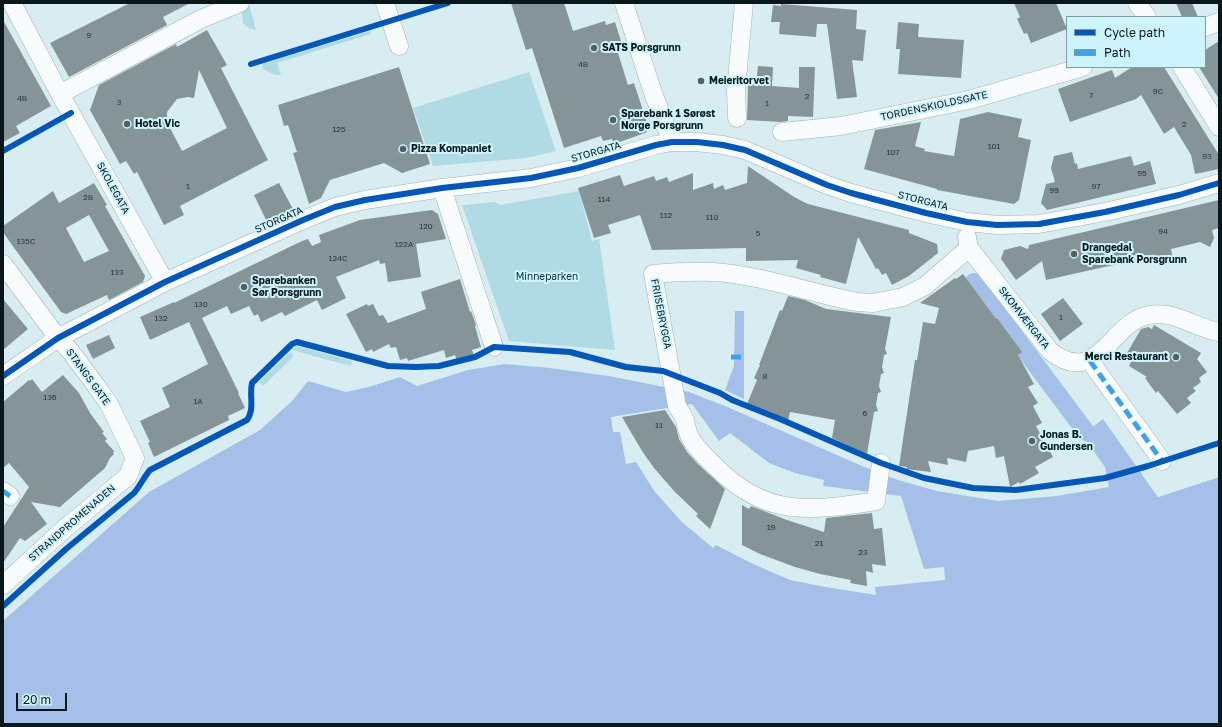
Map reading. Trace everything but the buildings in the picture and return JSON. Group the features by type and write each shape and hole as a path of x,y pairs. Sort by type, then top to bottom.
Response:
{"street":[{"name":"SKOLEGATA","path":"12,3 60,94 164,282"},
{"path":"60,94 200,19 240,3"},
{"path":"385,3 398,46"},
{"path":"624,3 653,93 672,142"},
{"path":"737,118 736,90 744,3"},
{"path":"1137,3 1146,16"},
{"path":"1206,27 1219,22"},
{"name":"TORDENSKIOLDSGATE","path":"782,132 841,126 969,100 1080,68"},
{"path":"1183,68 1219,127"},
{"name":"STORGATA","path":"3,376 58,338 164,282 335,207 365,200 442,188 531,178 578,168 656,145 672,142 697,142 723,145 745,150 833,187 926,214 968,222 997,225 1039,224 1105,212 1179,195 1219,183"},
{"path":"442,188 494,347"},
{"path":"968,222 967,236 969,248"},
{"name":"SKOMVÆRGATA","path":"969,248 1050,351 1057,357 1069,362 1077,363 1090,361"},
{"name":"FRIISEBRYGGA","path":"881,463 876,501 812,508 792,508 758,499 730,482 699,451 689,436 674,385 654,274 715,272 760,279 857,302 873,303 903,297 925,286 969,248"},
{"name":"STANGS GATE","path":"3,264 109,404 135,458"},
{"path":"1162,461 1090,361 1101,353 1128,325 1138,317 1162,314 1179,317 1219,332"},
{"name":"STRANDPROMENADEN","path":"3,585 63,530 128,476 135,458"}],"green space":[{"path":"249,4 256,30 250,29 243,23 242,12"},
{"path":"370,31 371,34 277,63 281,75 275,75 263,69 262,64"},
{"path":"529,72 556,151 526,158 433,166 413,108"},
{"name":"Minneparken","path":"579,191 592,241 599,239 615,350 509,341 462,205 495,202 500,205"},
{"path":"297,346 352,361 351,366 292,350"},
{"path":"290,352 294,356 263,386 259,382"}],"shaded area":[{"path":"735,311 744,311 744,399 725,390 734,366"},
{"path":"505,364 550,368 609,376 689,392 898,480 937,491 998,501 1057,496 1109,487 1105,467 1082,435 1103,419 1158,497 1219,477 1219,724 3,724 3,621 149,492 260,430 292,401 308,381 346,392 369,387 400,377 417,386 468,370","holes":["692,404 719,441 730,433 769,463 795,473 824,480 823,486 901,496 924,569 944,567 945,580 875,587 876,595 790,580 751,563 716,545 713,548 682,522 655,492 636,462 626,464 620,432 613,432 611,417"]}],"pier":[{"path":"1143,472 1159,495 1219,475 1219,477 1158,497 1141,473"}],"waterway":[{"path":"974,282 1086,432"}],"marked path":[{"path":"731,357 746,357"},
{"path":"1090,361 1162,461"},
{"path":"3,491 10,496"}],"cycle path":[{"path":"251,64 448,3"},
{"path":"3,151 71,113"},
{"path":"3,376 58,338 165,282 335,207 365,200 442,188 531,178 578,168 656,145 672,142 697,142 723,145 745,150 827,185 851,193 926,213 967,222 997,225 1039,224 1105,212 1179,195 1219,183"},
{"path":"3,606 66,549 134,493 150,470 247,420 251,411 252,383 292,344 297,342 388,366 439,366 475,357 494,347 570,352 626,367 663,371 720,393 732,400 881,463 924,478 973,488 1016,490 1105,478 1219,443"}],"place":[{"name":"SATS Porsgrunn","path":"594,48"},
{"name":"Meieritorvet","path":"701,81"},
{"name":"Sparebank 1 Sørøst Norge Porsgrunn","path":"613,120"},
{"name":"Hotel Vic","path":"127,124"},
{"name":"Pizza Kompaniet","path":"403,149"},
{"name":"Drangedal Sparebank Porsgrunn","path":"1074,254"},
{"name":"Sparebanken Sør Porsgrunn","path":"244,287"},
{"name":"Merci Restaurant","path":"1176,357"},
{"name":"Jonas B. Gundersen","path":"1032,441"}]}
